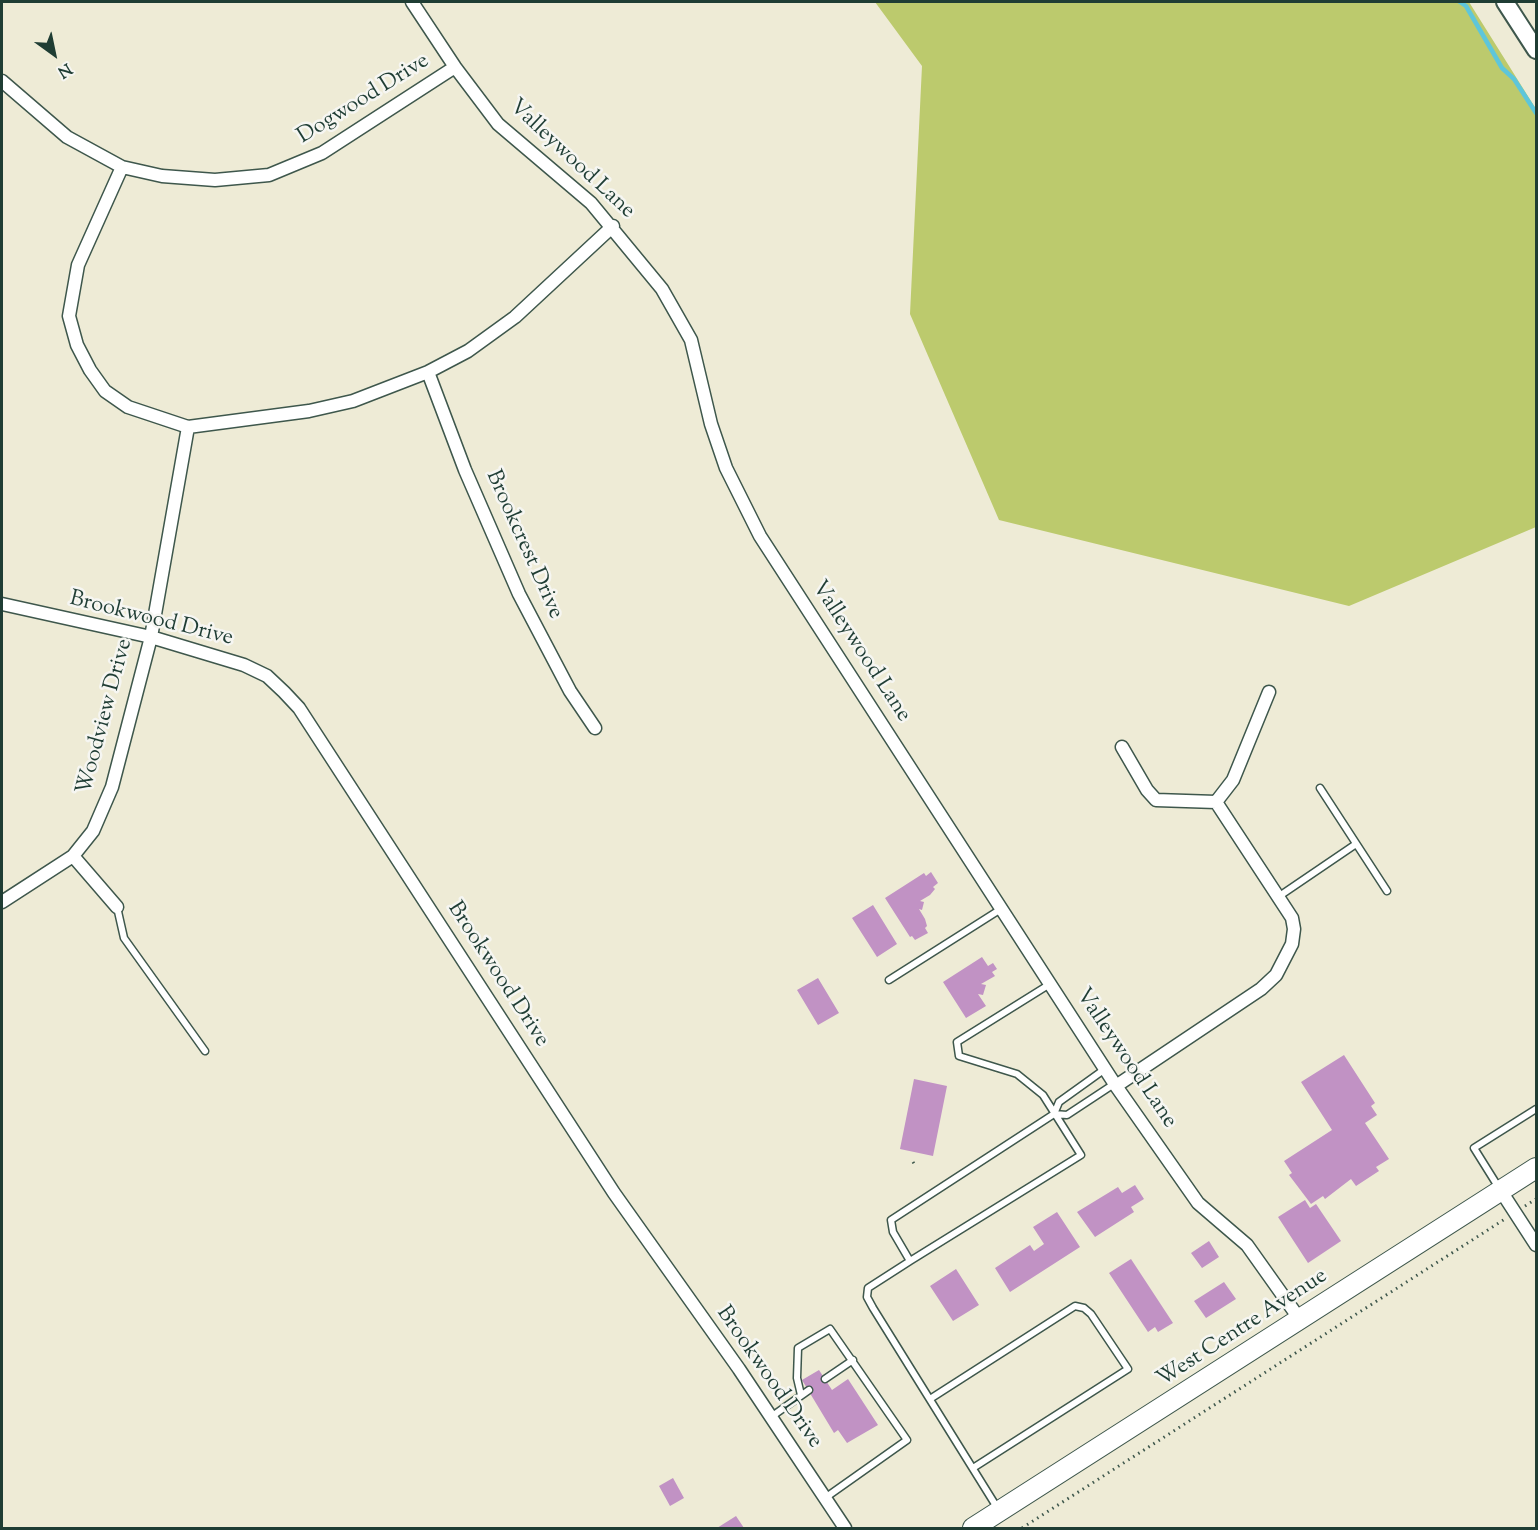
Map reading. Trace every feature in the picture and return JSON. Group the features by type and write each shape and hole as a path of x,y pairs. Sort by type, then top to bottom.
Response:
{"main road":[{"name":"West Centre Avenue","path":"973,1528 1301,1321 1536,1168"}],"street":[{"name":"Valleywood Lane","path":"412,2 455,67 498,124 591,203 613,226 663,289 691,340 711,424 726,468 760,536 1115,1085 1198,1203 1247,1245 1301,1321"},
{"path":"1505,2 1536,50"},
{"name":"Dogwood Drive","path":"2,81 67,137 122,167 188,179 215,180 269,175 322,153 455,67"},
{"path":"122,167 78,265 69,316 82,354 105,391 128,407 188,427 309,411 353,401 428,372 468,351 515,317 613,226"},
{"name":"Brookcrest Drive","path":"428,372 465,470 519,594 570,692 595,728"},
{"name":"Woodview Drive","path":"2,902 73,856 93,831 112,787 151,637 188,427"},
{"name":"Brookwood Drive","path":"2,604 151,637 244,665 267,676 298,708 614,1193 771,1417 845,1528"},
{"path":"1216,802 1233,780 1269,692"},
{"path":"1122,747 1156,800 1216,802"},
{"path":"1115,1085 1261,989 1276,975 1286,961 1294,929 1292,918 1216,802"},
{"path":"73,856 117,907"},
{"path":"1501,1191 1536,1245"}],"lane":[{"path":"1320,788 1387,891"},
{"path":"1278,897 1356,844"},
{"path":"117,907 124,938 205,1051"},
{"path":"889,980 1001,909"},
{"path":"1000,1511 867,1297 868,1288 1081,1155 1043,1095 1017,1074 959,1056 957,1042 1050,984"},
{"path":"910,1261 893,1232 891,1220 1054,1114 1059,1102 1105,1069"},
{"path":"1054,1114 1067,1115 1115,1085"},
{"path":"1501,1191 1474,1148 1536,1109"},
{"path":"930,1399 1075,1306 1084,1308 1091,1314 1128,1369 973,1468"},
{"path":"801,1395 796,1378 798,1348 830,1329 907,1440 825,1498"},
{"path":"825,1379 853,1360"},
{"path":"771,1417 809,1390"}],"path":[{"path":"1022,1528 1536,1199"}],"green space":[{"path":"875,2 1469,2 1536,109 1536,527 1349,606 999,520 910,314 922,66"}],"building":[{"path":"931,872 938,883 933,887 935,889 930,895 920,901 924,902 922,910 919,909 925,919 927,926 925,928 928,933 915,940 912,936 910,937 885,898 924,873 926,876"},
{"path":"873,905 897,944 877,957 852,918"},
{"path":"982,957 988,966 993,963 997,969 992,972 995,976 981,984 986,985 983,995 978,994 986,1006 966,1018 943,982"},
{"path":"818,978 839,1013 818,1025 797,990"},
{"path":"1344,1055 1375,1103 1371,1106 1377,1115 1365,1123 1389,1159 1376,1167 1379,1171 1356,1186 1351,1179 1325,1199 1323,1196 1311,1204 1289,1175 1292,1173 1284,1161 1332,1130 1301,1082"},
{"path":"914,1079 947,1086 933,1156 900,1149"},
{"path":"1135,1185 1144,1199 1131,1207 1134,1212 1095,1237 1077,1212 1118,1187 1122,1193"},
{"path":"1305,1200 1310,1208 1316,1204 1341,1241 1308,1263 1278,1217"},
{"path":"1057,1212 1080,1247 1010,1292 995,1268 1030,1245 1034,1251 1044,1244 1033,1227"},
{"path":"1209,1241 1219,1257 1202,1268 1191,1253"},
{"path":"1131,1259 1173,1323 1158,1332 1155,1327 1148,1332 1109,1273"},
{"path":"956,1269 979,1305 953,1321 930,1286"},
{"path":"1224,1282 1236,1299 1206,1318 1194,1301"},
{"path":"819,1370 832,1390 848,1379 878,1425 847,1443 838,1430 834,1433 802,1380"},
{"path":"673,1478 684,1498 670,1506 659,1486"},
{"path":"736,1516 744,1528 717,1528"}],"waterway":[{"path":"1460,2 1466,6 1502,68 1514,79 1536,113"}]}
